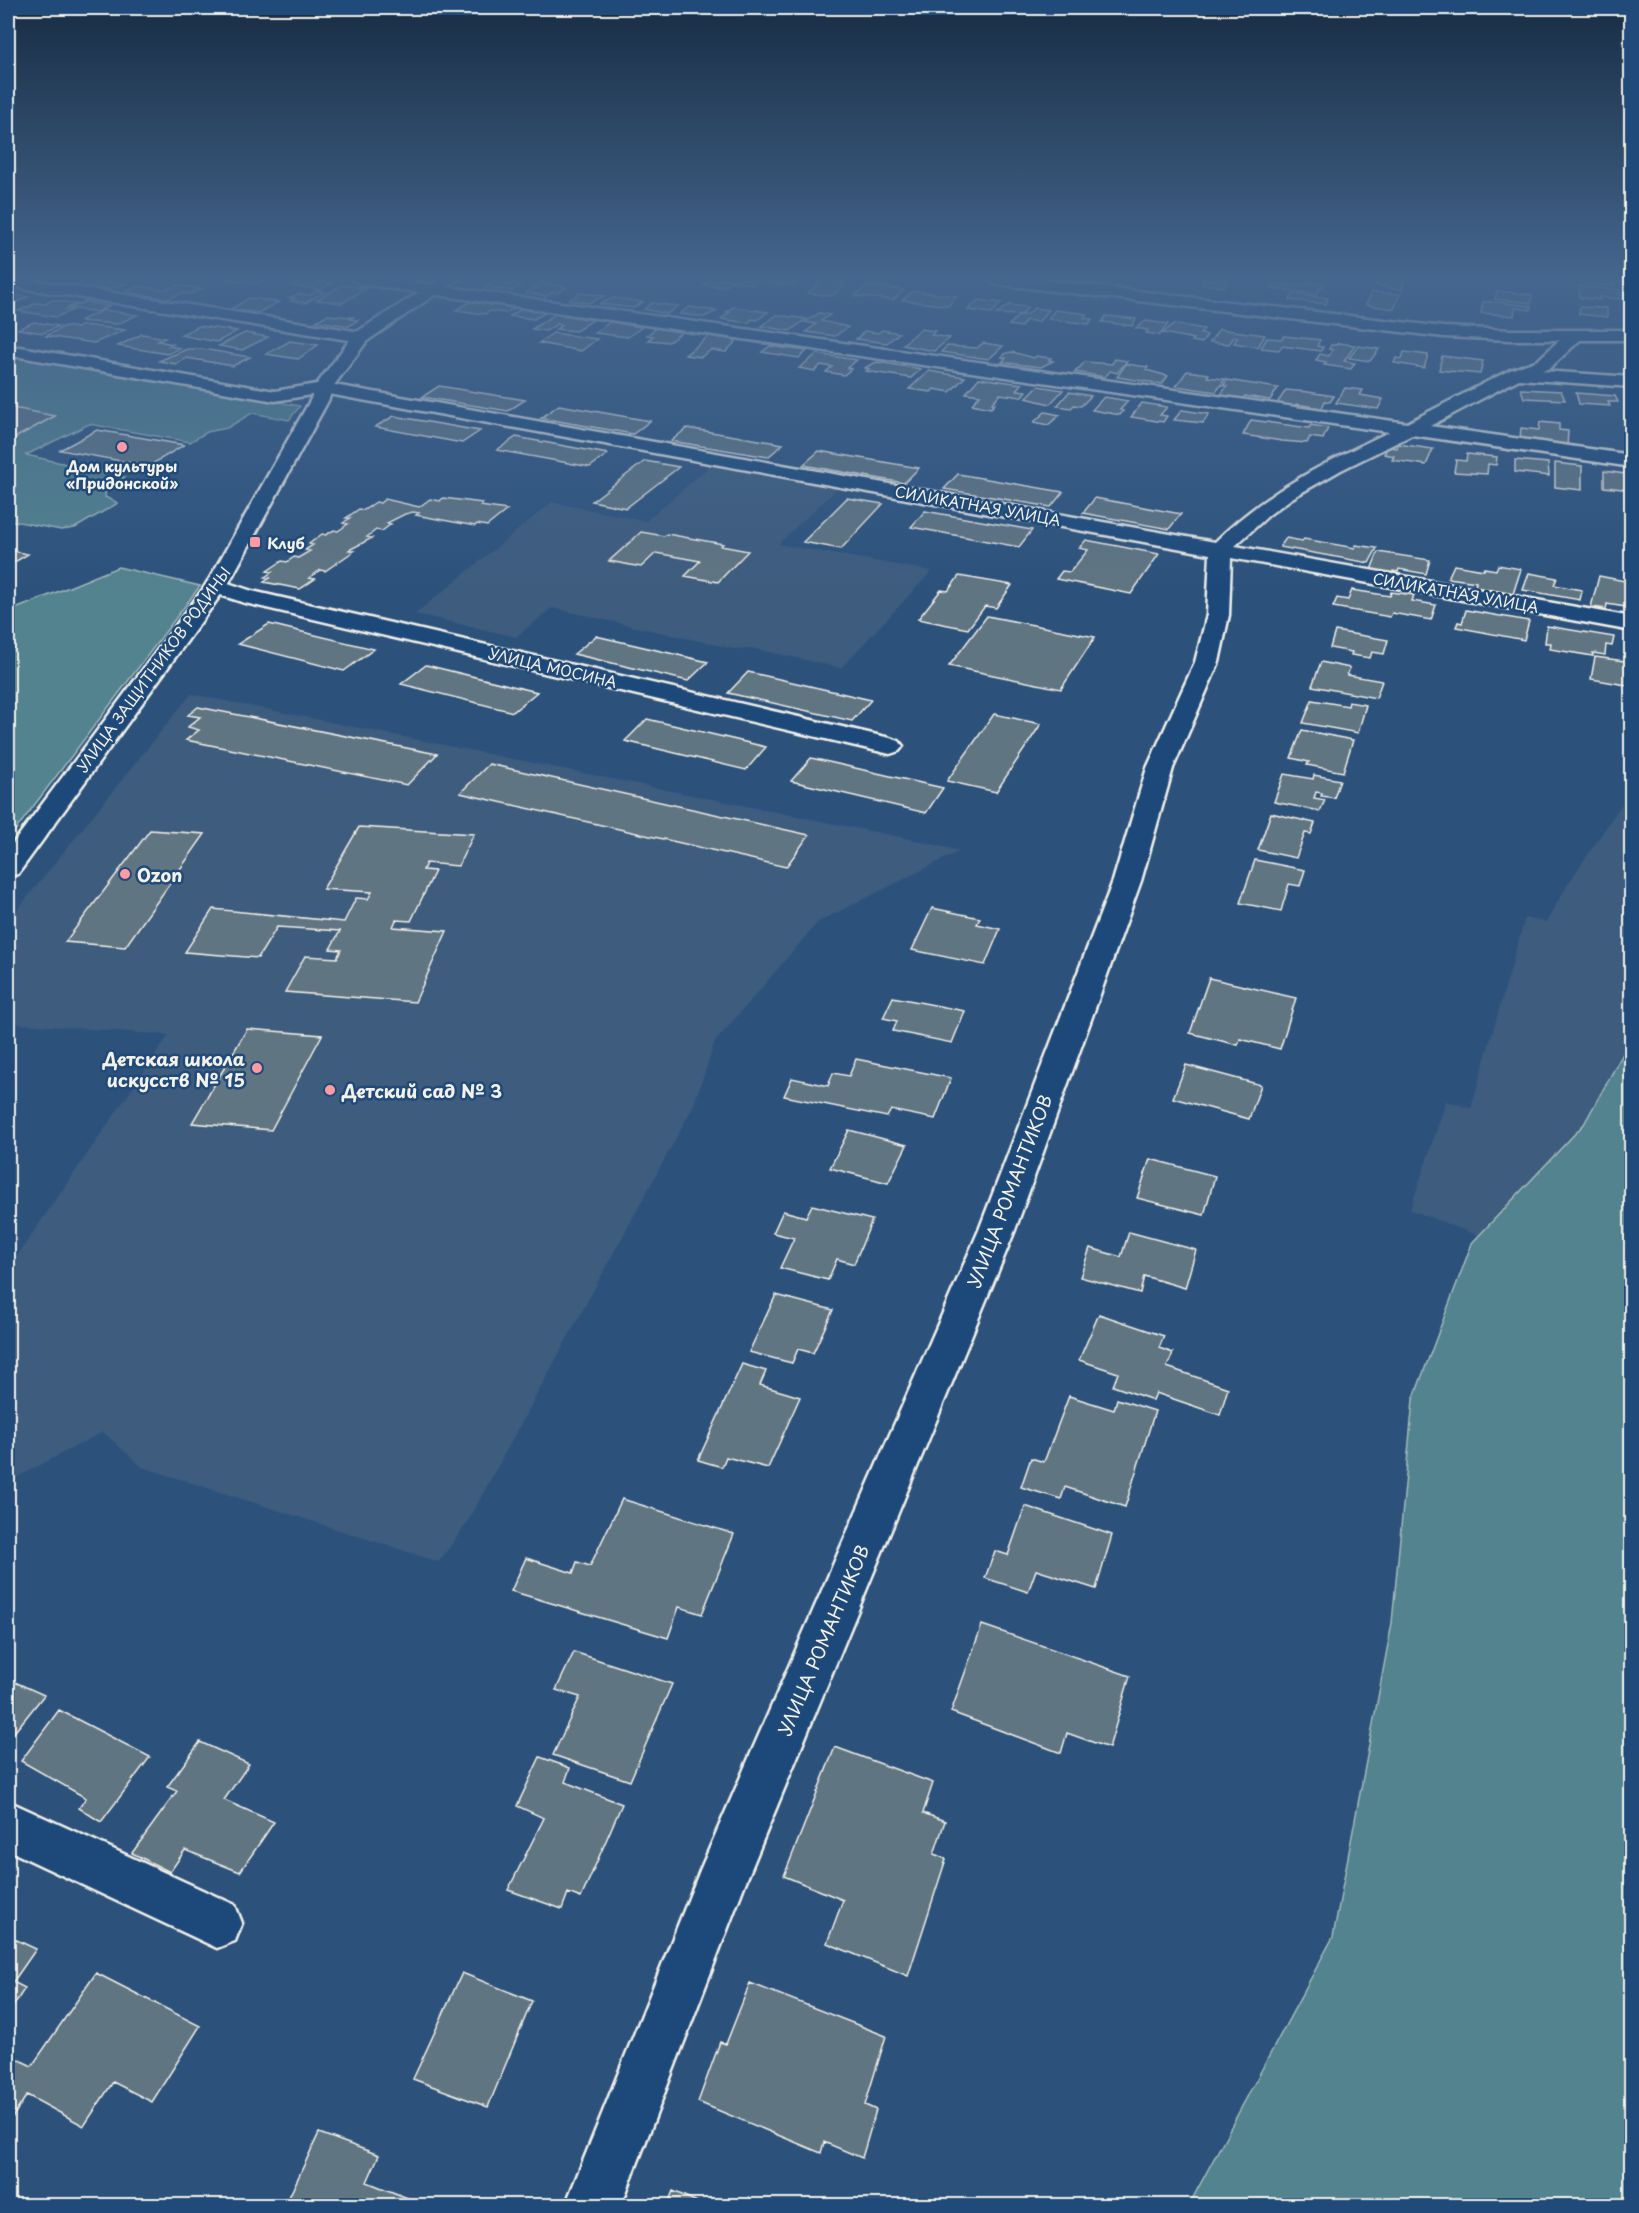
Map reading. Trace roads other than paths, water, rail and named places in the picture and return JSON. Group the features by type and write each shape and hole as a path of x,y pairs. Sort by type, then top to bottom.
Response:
{"street":[{"name":"СИЛИКАТНАЯ УЛИЦА","path":"195,382 274,396 323,388 1221,548 1632,624"},
{"name":"УЛИЦА ЗАЩИТНИКОВ РОДИНЫ","path":"8,868 216,586 327,382"},
{"path":"1098,382 1632,461"},
{"path":"1221,548 1241,525 1274,501 1329,468 1411,429 1500,382"},
{"name":"УЛИЦА РОМАНТИКОВ","path":"593,2205 718,1886 1001,1219 1127,881 1160,768 1207,662 1218,615 1221,548"},
{"name":"УЛИЦА МОСИНА","path":"216,586 245,596 890,746"},
{"path":"8,1825 217,1923"}],"place":[{"name":"Дом культуры «Придонской»","path":"122,447"},
{"name":"Клуб","path":"255,542"},
{"name":"Ozon","path":"125,874"},
{"name":"Детская школа искусств № 15","path":"257,1068"},
{"name":"Детский сад № 3","path":"330,1090"}]}
